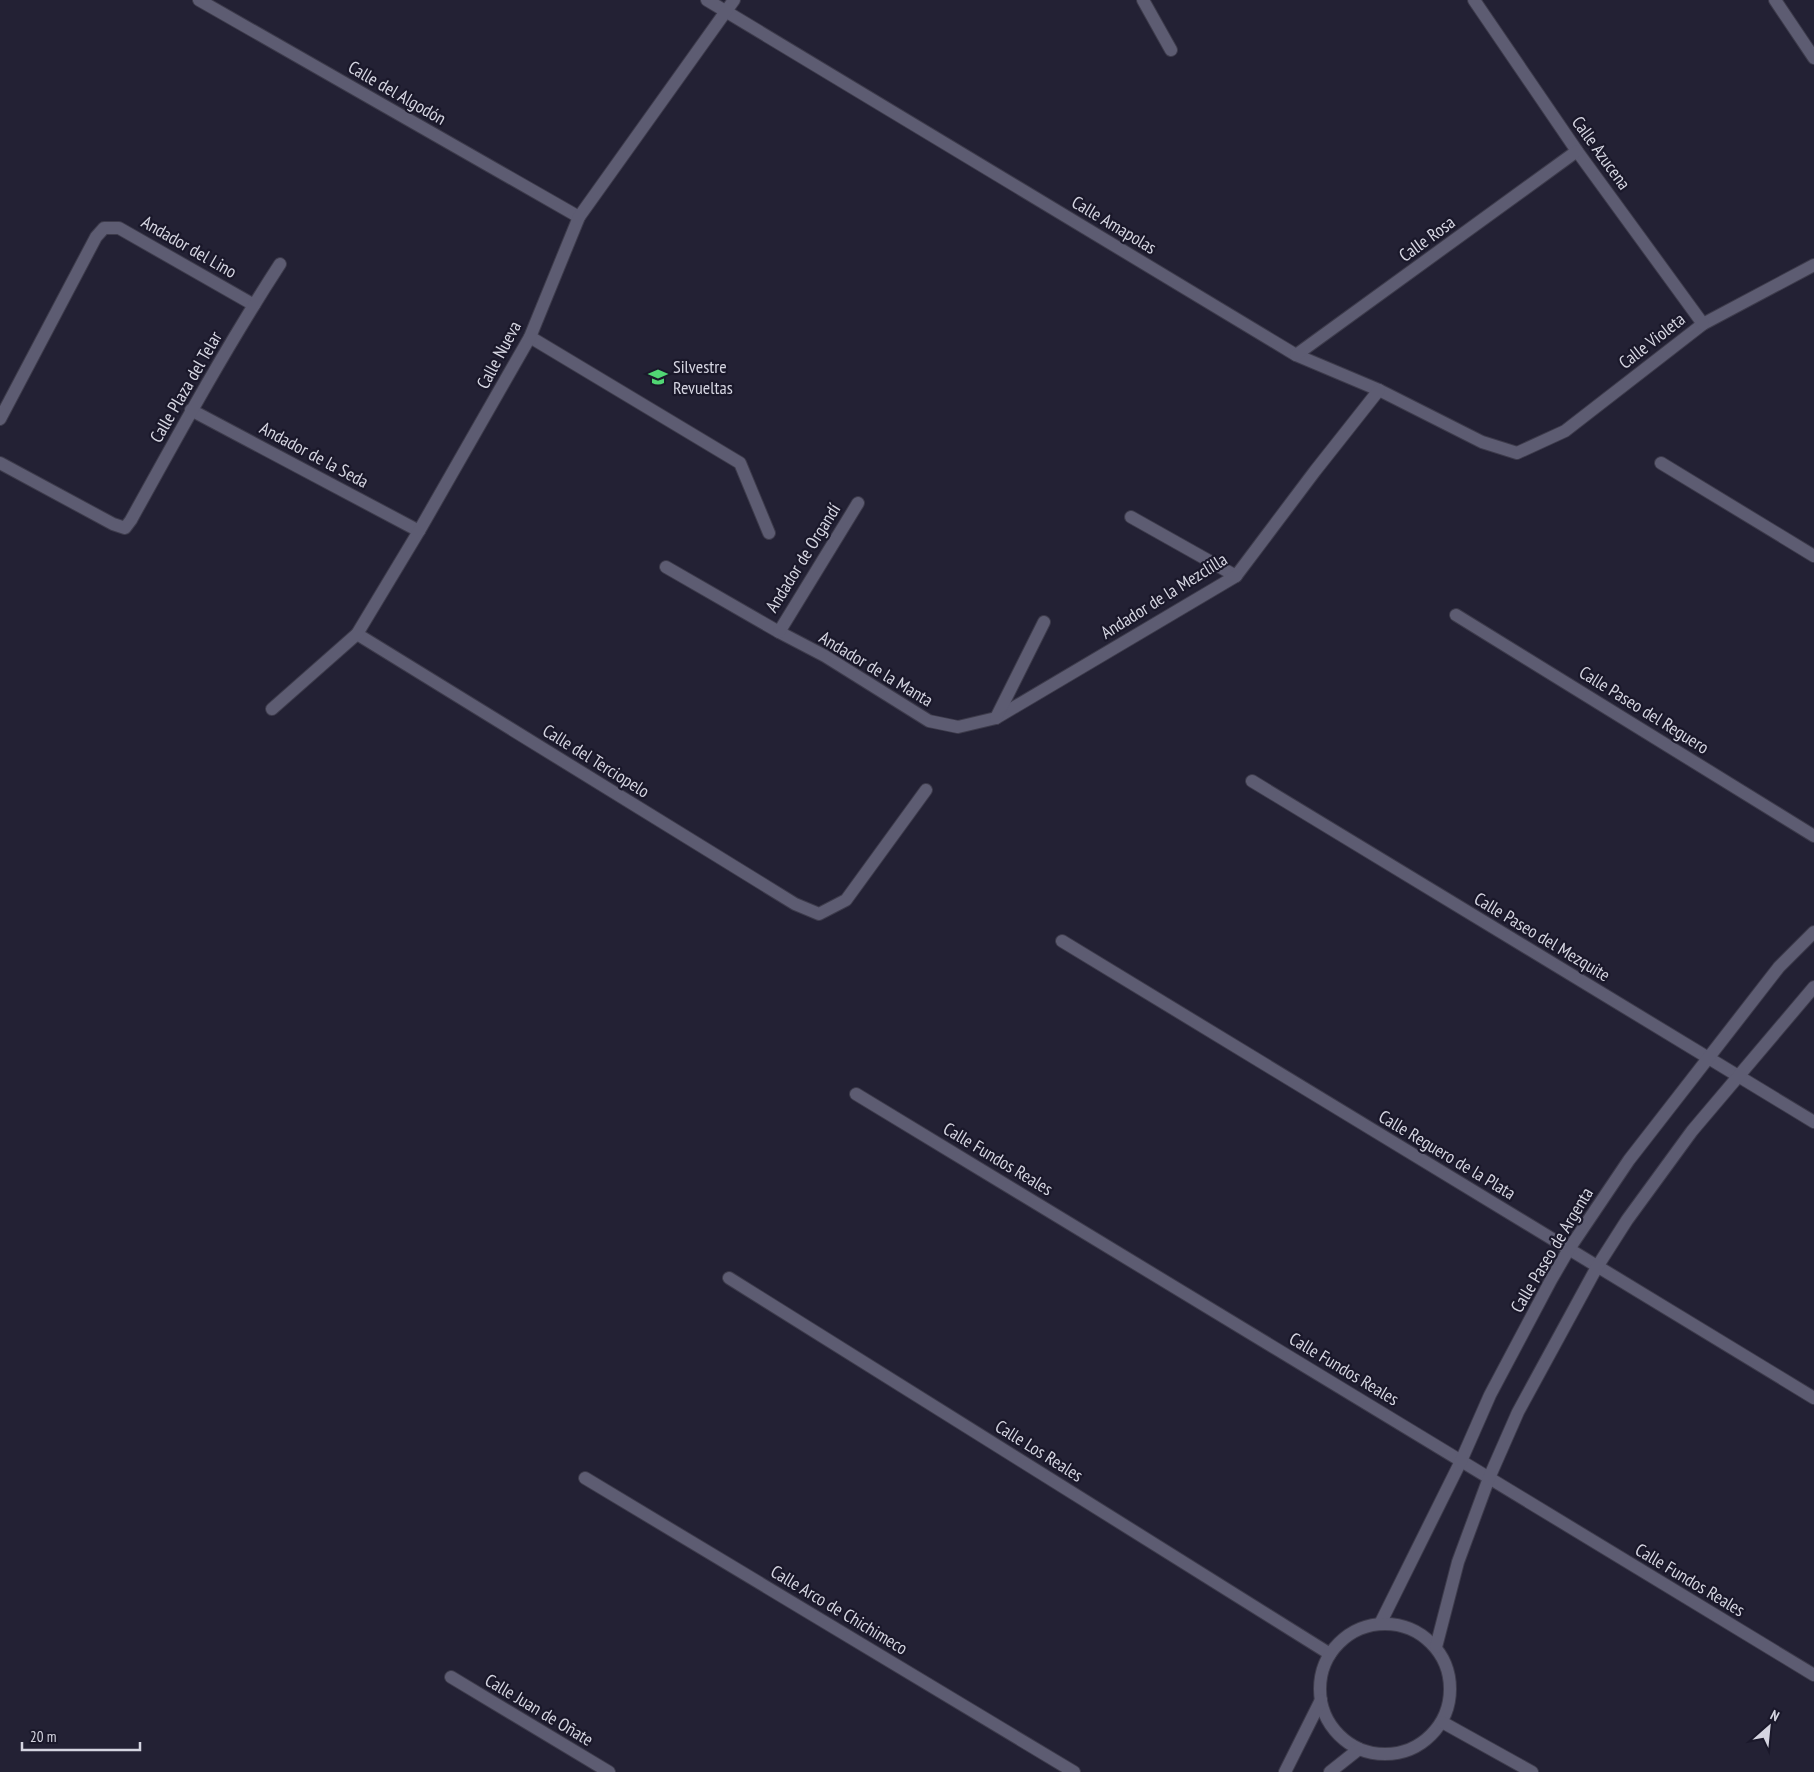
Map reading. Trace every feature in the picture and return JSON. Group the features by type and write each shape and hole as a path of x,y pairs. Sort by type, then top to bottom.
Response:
{"street":[{"name":"Calle del Algodón","path":"199,0 579,217"},
{"name":"Calle Amapolas","path":"707,0 1296,355 1379,390 1482,442 1517,453"},
{"name":"Calle Nueva","path":"272,709 357,634 419,531 530,337 579,217 734,0"},
{"path":"1143,0 1170,50"},
{"name":"Calle Azucena","path":"1474,0 1577,151 1704,324"},
{"path":"1774,0 1814,58"},
{"name":"Calle Rosa","path":"1296,355 1577,151"},
{"name":"Andador del Lino","path":"0,419 96,237 104,228 119,228 254,305"},
{"name":"Calle Plaza del Telar","path":"0,463 113,524 124,528 131,520 191,410 280,264"},
{"name":"Calle Violeta","path":"1517,453 1565,431 1704,324 1814,265"},
{"path":"530,337 740,463 769,532"},
{"name":"Andador de la Mezclilla","path":"958,727 996,718 1236,576 1379,390"},
{"name":"Andador de la Seda","path":"191,410 419,531"},
{"path":"1661,462 1814,556"},
{"name":"Andador de Organdí","path":"779,632 858,503"},
{"path":"1131,517 1236,576"},
{"name":"Andador de la Manta","path":"666,566 779,632 825,656 929,721 958,727"},
{"name":"Calle Paseo del Reguero","path":"1456,614 1814,836"},
{"path":"996,718 1044,622"},
{"name":"Calle del Terciopelo","path":"357,634 795,904 819,914 846,900 926,790"},
{"name":"Calle Paseo del Mezquite","path":"1252,782 1814,1122"},
{"name":"Calle Paseo de Argenta","path":"1380,1624 1461,1461 1490,1395 1569,1249 1629,1160 1779,967 1814,932"},
{"name":"Calle Reguero de la Plata","path":"1062,941 1814,1398"},
{"path":"1436,1647 1458,1562 1489,1478 1518,1412 1597,1266 1627,1220 1692,1131 1814,987"},
{"name":"Calle Fundos Reales","path":"856,1094 1814,1675"},
{"name":"Calle Los Reales","path":"729,1278 1330,1654"},
{"name":"Calle Arco de Chichimeco","path":"585,1478 1074,1772"},
{"path":"1380,1624 1411,1629 1436,1647 1446,1664 1451,1684 1449,1704 1442,1722 1426,1740 1405,1752 1381,1754 1359,1749 1341,1736 1328,1720 1321,1700 1320,1684 1330,1654 1340,1642 1352,1633 1365,1627 1380,1624"},
{"name":"Calle Juan de Oñate","path":"451,1677 609,1772"},
{"path":"1284,1772 1321,1700"},
{"path":"1442,1722 1532,1772"},
{"path":"1330,1772 1359,1749"}],"place":[{"name":"Silvestre Revueltas","path":"658,377"}]}
